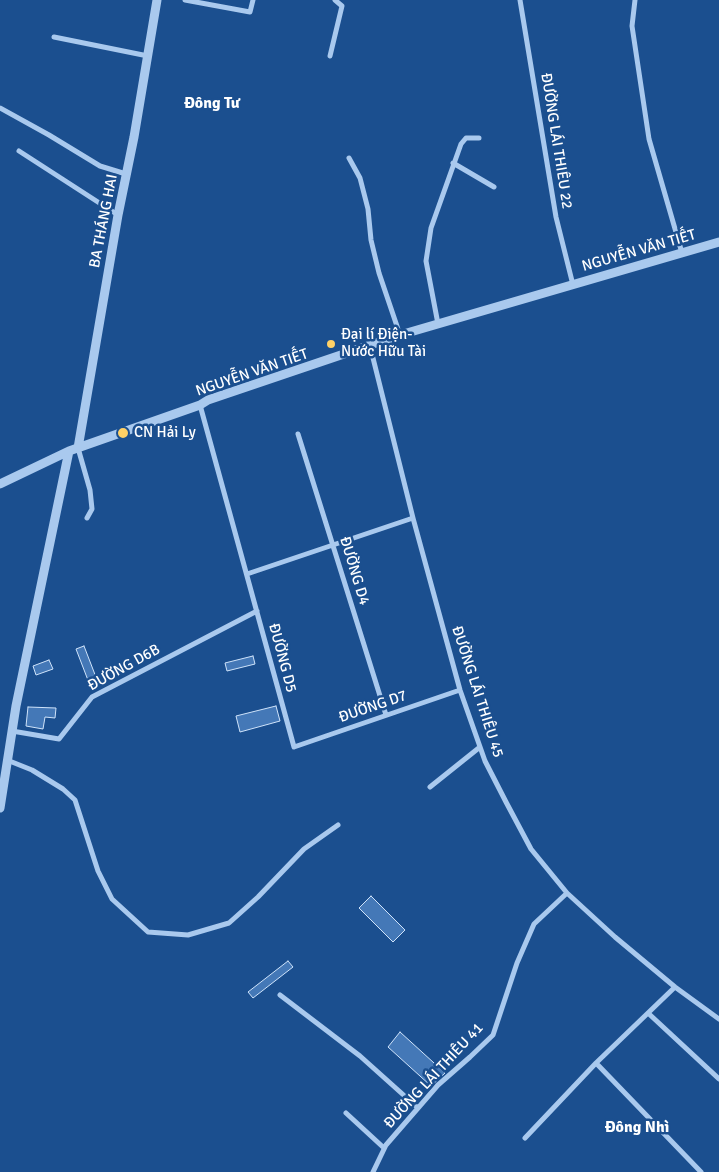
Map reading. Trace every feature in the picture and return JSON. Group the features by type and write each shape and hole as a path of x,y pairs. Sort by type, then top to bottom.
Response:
{"street":[{"name":"BA THÁNG HAI","path":"78,448 157,0"},
{"path":"185,0 250,12 253,0"},
{"path":"330,56 342,6 335,0"},
{"name":"ĐƯỜNG LÁI THIÊU 22","path":"520,0 556,217 573,284"},
{"path":"635,0 632,26 649,139 682,253"},
{"path":"54,36 148,56"},
{"path":"0,108 100,166 126,174"},
{"path":"438,324 430,286 427,251 431,228 453,163 463,140 470,137 479,138"},
{"path":"19,152 118,214"},
{"path":"349,158 360,178 368,209 371,240 379,273 400,335"},
{"path":"453,163 494,187"},
{"name":"NGUYỄN VĂN TIẾT","path":"0,484 69,451 200,405 208,400 400,335 719,242"},
{"name":"ĐƯỜNG LÁI THIÊU 45","path":"370,346 413,518 460,690 485,760 531,848 567,893 675,988 719,1018"},
{"name":"ĐƯỜNG D5","path":"200,405 294,748"},
{"name":"ĐƯỜNG D4","path":"298,434 386,715"},
{"path":"78,448 91,500 92,509 87,518"},
{"path":"0,808 12,731 69,451"},
{"path":"247,574 413,518"},
{"name":"ĐƯỜNG D6B","path":"12,731 59,739 92,697 257,612"},
{"name":"ĐƯỜNG D7","path":"294,748 460,690"},
{"path":"430,787 480,748"},
{"path":"7,760 32,770 62,789 75,800 98,871 112,899 148,932 188,935 229,923 258,897 304,849 338,826"},
{"name":"ĐƯỜNG LÁI THIÊU 41","path":"373,1172 384,1148 438,1085 493,1035 517,964 534,924 567,893"},
{"path":"526,1138 596,1063 675,988"},
{"path":"280,995 360,1056 418,1108"},
{"path":"648,1013 719,1079"},
{"path":"596,1063 701,1172"},
{"path":"346,1113 384,1148"}],"building":[{"path":"84,646 99,685 91,688 76,649"},
{"path":"253,656 255,664 227,671 225,663"},
{"path":"49,660 53,669 36,675 33,666"},
{"path":"276,706 280,721 240,732 236,716"},
{"path":"28,707 56,708 55,718 45,717 43,729 26,726"},
{"path":"371,896 405,930 393,942 359,908"},
{"path":"288,961 293,967 253,998 248,992"},
{"path":"400,1032 445,1073 431,1086 388,1047"}],"place":[{"name":"Đại lí Điện- Nước Hữu Tài","path":"331,344"},
{"name":"CN Hải Ly","path":"123,433"}],"district":[{"name":"Đông Tư","path":"212,104"},
{"name":"Đông Nhì","path":"637,1128"}]}
